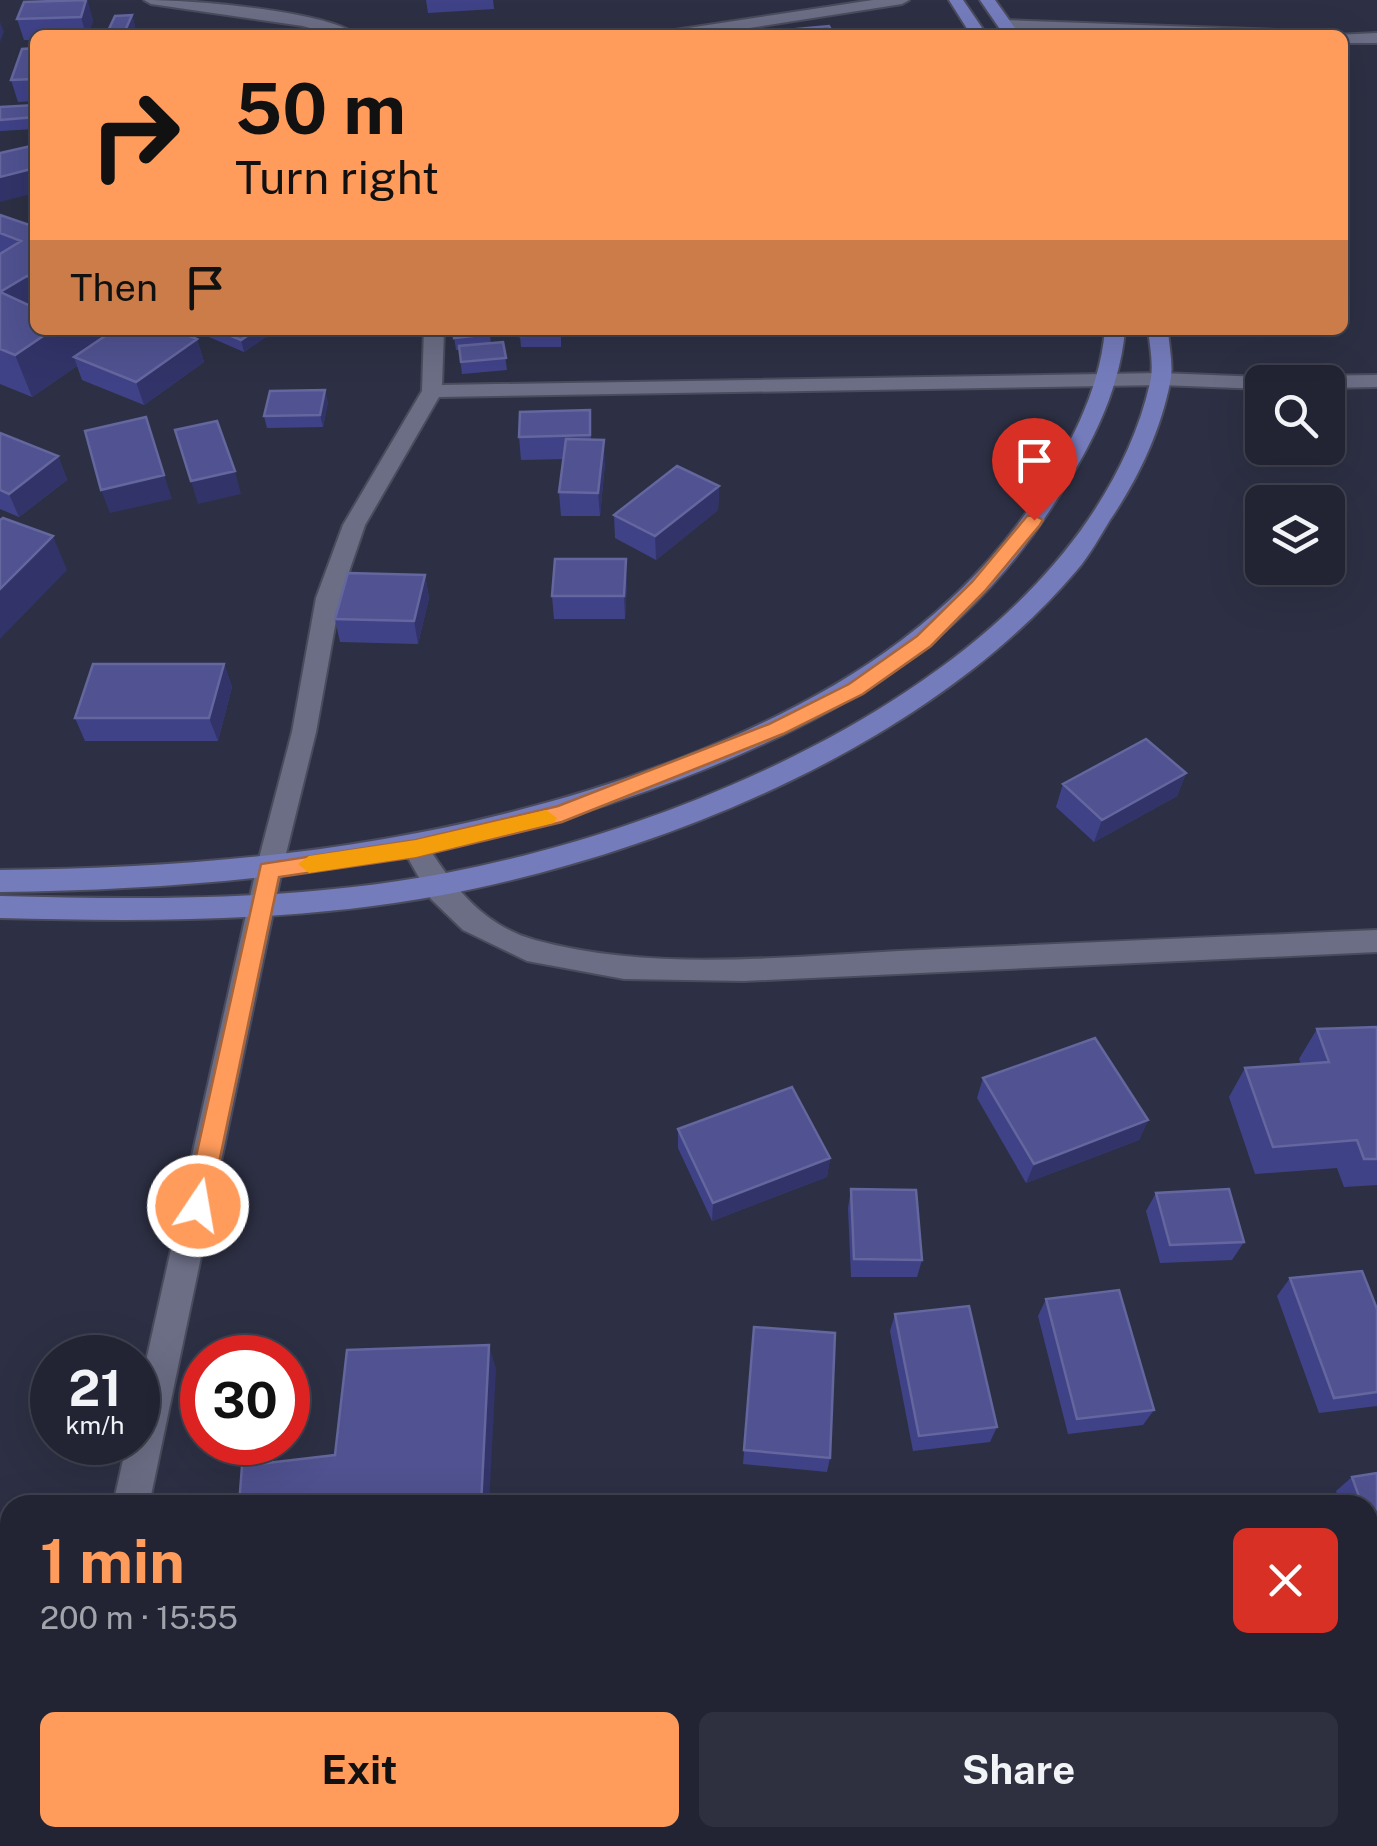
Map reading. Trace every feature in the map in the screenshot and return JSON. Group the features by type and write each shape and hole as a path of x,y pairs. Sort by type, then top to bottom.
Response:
{"main road":[{"path":"956,0 976,30"},
{"path":"987,0 1008,30"},
{"path":"0,881 100,880 269,870 416,849 562,814 697,763 856,689 924,641 978,587 1034,520 1080,442 1106,380 1115,335"},
{"path":"0,907 176,910 264,906 436,884 501,872 582,850 718,801 817,757 961,665 1027,609 1089,540 1139,456 1161,380 1158,335"}],"street":[{"path":"151,0 259,7 334,30"},
{"path":"707,30 902,0"},
{"path":"1348,38 1377,38"},
{"path":"133,1495 269,870 304,732 328,598 354,525 432,391 434,335"},
{"path":"432,391 1106,380 1245,382"},
{"path":"1345,381 1377,381"},
{"path":"416,849 436,884 472,922 527,950 624,968 744,970 1377,941"}],"building":[{"path":"86,0 81,17 17,19 24,2"},
{"path":"132,15 125,30 108,30 115,16"},
{"path":"829,26 831,30 785,30"},
{"path":"30,48 30,79 11,80 22,49"},
{"path":"30,105 30,117 0,120 0,107"},
{"path":"30,146 30,169 0,177 0,153"},
{"path":"0,215 30,225 30,278 0,292 0,254 21,241 0,233"},
{"path":"0,292 30,306 30,335 45,335 15,355 0,349"},
{"path":"107,335 187,335 197,339 136,382 74,357"},
{"path":"503,342 506,358 461,362 459,346"},
{"path":"325,390 320,415 264,416 270,391"},
{"path":"590,410 590,435 519,437 520,412"},
{"path":"146,417 164,475 101,490 85,431"},
{"path":"217,421 235,471 191,481 175,430"},
{"path":"0,433 58,456 9,494 0,490"},
{"path":"566,439 604,440 598,493 559,492"},
{"path":"677,466 719,486 655,536 614,515"},
{"path":"0,520 53,536 0,589"},
{"path":"555,559 626,559 624,596 552,596"},
{"path":"348,573 425,575 414,621 335,619"},
{"path":"93,664 224,664 209,718 75,718"},
{"path":"1146,739 1186,773 1102,820 1063,784"},
{"path":"1377,1027 1377,1159 1364,1159 1357,1140 1273,1147 1245,1068 1329,1062 1317,1029"},
{"path":"1095,1038 1148,1120 1034,1164 983,1078"},
{"path":"792,1087 830,1158 713,1203 678,1129"},
{"path":"851,1189 916,1190 922,1260 854,1259"},
{"path":"1229,1189 1244,1242 1170,1245 1156,1193"},
{"path":"1362,1271 1377,1309 1377,1392 1334,1398 1290,1278"},
{"path":"1119,1290 1154,1410 1077,1419 1046,1299"},
{"path":"969,1306 997,1427 919,1436 895,1314"},
{"path":"754,1327 835,1333 830,1458 744,1450"},
{"path":"489,1345 482,1495 240,1495 242,1466 310,1465 310,1458 335,1455 347,1350"},
{"path":"1377,1473 1377,1495 1358,1495 1352,1477"}],"slow traffic":[{"path":"309,864 416,849 546,818"}],"route":[{"path":"198,1206 269,870 416,849 562,814 681,770 776,729 856,689 924,641 978,587 1034,520"}]}
